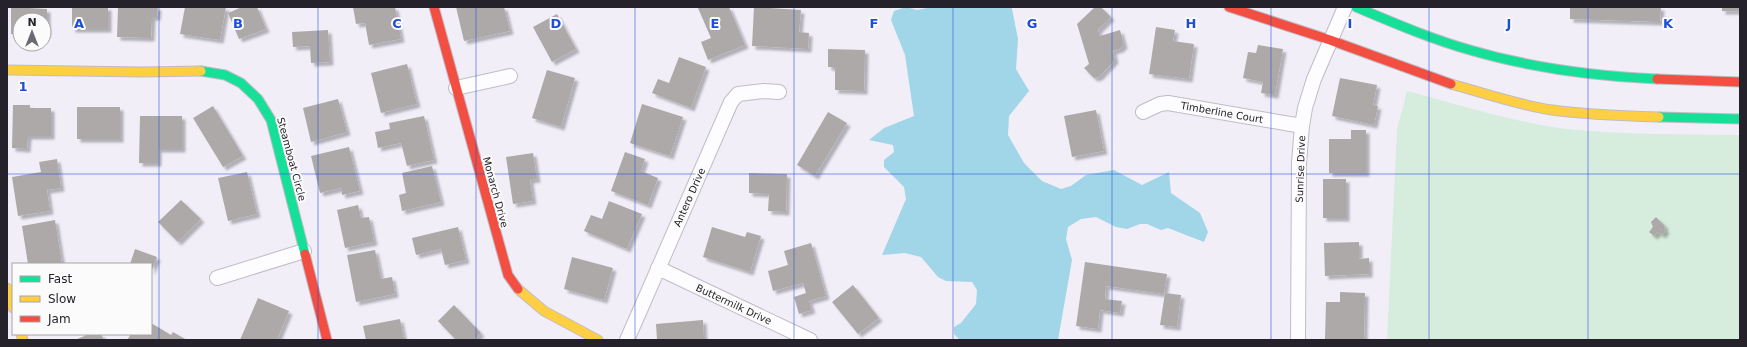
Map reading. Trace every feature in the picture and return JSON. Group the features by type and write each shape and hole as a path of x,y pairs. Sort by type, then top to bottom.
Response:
{"street":[{"name":"Monarch Drive","path":"434,7 508,275 521,293 544,311 598,340"},
{"path":"1229,7 1330,40 1440,81 1522,104 1552,110 1608,116 1740,119"},
{"name":"Sunrise Drive","path":"1298,340 1299,163 1302,126 1309,93 1330,40 1346,7"},
{"path":"1356,7 1420,33 1459,46 1487,55 1543,68 1600,76 1740,82"},
{"name":"Steamboat Circle","path":"7,70 164,72 193,70 224,74 237,81 257,96 271,120 327,340"},
{"path":"456,88 510,76"},
{"name":"Antero Drive","path":"627,340 731,102 738,94 764,90 779,92"},
{"name":"Timberline Court","path":"1143,112 1160,104 1173,104 1302,126"},
{"path":"217,278 304,251"},
{"name":"Buttermilk Drive","path":"658,268 810,340"},
{"path":"7,288 12,305"}],"green space":[{"path":"1407,91 1507,118 1567,129 1631,133 1740,135 1740,340 1387,340 1397,129"}],"water":[{"path":"906,7 917,10 932,7 1010,7 1012,9 1018,39 1016,69 1029,91 1009,116 1008,135 1024,163 1042,181 1061,189 1071,186 1086,175 1114,170 1142,185 1169,172 1171,193 1200,213 1208,232 1204,242 1168,228 1161,230 1147,224 1140,224 1127,229 1116,227 1096,217 1081,219 1068,227 1066,239 1072,260 1058,340 960,340 954,334 954,327 961,323 976,304 977,290 972,282 946,281 938,277 921,257 905,253 882,255 906,199 904,187 884,167 884,160 894,152 893,145 869,140 884,128 914,116 905,55 891,20 894,11"}],"building":[{"path":"11,7 47,9 47,12 12,12 11,34"},
{"path":"72,7 108,7 108,29 72,29"},
{"path":"118,7 158,7 157,17 152,17 151,38 117,37"},
{"path":"185,7 226,7 220,40 180,34"},
{"path":"242,7 257,7 266,29 239,39 228,13"},
{"path":"353,7 395,7 401,39 369,45 365,23 356,24"},
{"path":"456,7 504,7 510,31 464,41"},
{"path":"729,7 745,45 708,60 701,42 711,38 698,8"},
{"path":"754,7 801,10 799,32 809,33 808,49 752,46"},
{"path":"1095,7 1101,7 1111,17 1098,30 1100,36 1120,30 1124,45 1120,49 1113,51 1115,60 1099,77 1094,78 1084,68 1089,64 1077,24"},
{"path":"1570,7 1661,7 1660,22 1570,19"},
{"path":"1722,7 1740,7 1740,11 1722,11"},
{"path":"557,14 576,49 552,62 533,27"},
{"path":"1156,27 1175,30 1173,41 1194,44 1189,79 1149,74"},
{"path":"328,30 330,62 311,63 310,46 293,47 292,32"},
{"path":"1258,45 1283,49 1275,95 1261,93 1263,82 1243,78 1248,52 1256,53"},
{"path":"828,49 865,50 864,91 835,90 835,67 828,67"},
{"path":"679,57 706,67 691,108 652,93 658,79 669,83"},
{"path":"407,64 417,104 381,113 371,73"},
{"path":"547,70 575,78 561,127 532,118"},
{"path":"1340,78 1377,85 1373,105 1378,106 1374,125 1332,116"},
{"path":"338,99 347,132 311,142 303,108"},
{"path":"642,104 683,117 670,156 630,143"},
{"path":"13,105 30,105 30,108 51,108 51,136 28,136 27,149 12,148"},
{"path":"213,106 243,156 223,167 193,118"},
{"path":"77,107 120,107 120,139 77,139"},
{"path":"1096,110 1104,151 1072,157 1064,116"},
{"path":"828,112 847,123 815,176 797,165"},
{"path":"140,116 182,116 182,149 158,149 158,163 139,163"},
{"path":"424,116 434,160 407,166 401,143 378,148 375,132 390,129 389,123"},
{"path":"1351,130 1366,130 1366,173 1329,173 1329,139 1351,139"},
{"path":"349,147 360,191 342,195 341,188 320,193 311,156"},
{"path":"625,152 645,159 641,171 658,178 648,205 611,191"},
{"path":"533,153 537,179 530,180 533,201 513,204 506,157"},
{"path":"57,159 61,188 47,190 50,211 18,216 12,177 41,172 39,162"},
{"path":"432,166 441,202 402,211 399,195 406,193 402,173"},
{"path":"247,172 257,214 228,221 218,178"},
{"path":"749,173 787,174 786,212 768,211 769,194 749,193"},
{"path":"1323,179 1346,179 1346,218 1323,218"},
{"path":"181,200 201,219 178,242 158,222"},
{"path":"609,201 642,214 627,249 584,231 591,215 602,219"},
{"path":"358,205 361,218 369,217 374,242 345,248 337,210"},
{"path":"1656,217 1665,226 1664,228 1666,230 1662,235 1658,232 1654,236 1649,232 1653,227 1651,222"},
{"path":"55,220 62,263 28,263 22,226"},
{"path":"458,227 466,260 445,265 441,249 416,255 412,238"},
{"path":"712,227 745,237 747,232 761,236 750,272 703,257"},
{"path":"1359,242 1359,259 1369,258 1369,274 1325,276 1324,243"},
{"path":"811,243 826,296 809,301 812,310 799,314 794,297 806,293 803,283 773,291 768,271 788,265 784,251"},
{"path":"135,249 157,257 152,270 152,263 130,263"},
{"path":"375,250 381,279 392,277 395,294 356,302 347,255"},
{"path":"572,257 613,268 604,300 564,289"},
{"path":"1085,262 1167,274 1164,294 1106,286 1105,299 1122,301 1120,313 1100,310 1098,329 1076,326"},
{"path":"853,285 879,318 858,334 832,302"},
{"path":"1340,292 1365,293 1364,339 1325,339 1326,302 1340,302"},
{"path":"1165,293 1181,295 1177,327 1160,325"},
{"path":"258,298 289,311 277,340 240,340"},
{"path":"454,305 481,333 474,340 456,340 438,321"},
{"path":"400,319 404,340 366,340 363,326"},
{"path":"703,320 704,340 657,340 656,324"},
{"path":"152,324 171,335 173,332 185,339 184,340 127,340 130,335 152,335"},
{"path":"87,335 102,335 104,340 75,340"}],"traffic: fast":[{"path":"1356,7 1398,25 1455,46 1516,62 1610,76 1657,79"},
{"path":"201,71 225,75 241,83 258,99 271,120 305,254"},
{"path":"1659,117 1740,119"}],"traffic: slow":[{"path":"7,70 143,72 201,71"},
{"path":"1451,84 1539,108 1565,112 1659,117"},
{"path":"7,288 12,305"},
{"path":"518,289 544,311 598,340"},
{"path":"21,335 23,340"}],"traffic: jam":[{"path":"434,7 508,275 518,289"},
{"path":"1229,7 1330,40 1451,84"},
{"path":"1657,79 1740,82"},
{"path":"305,254 327,340"}]}
